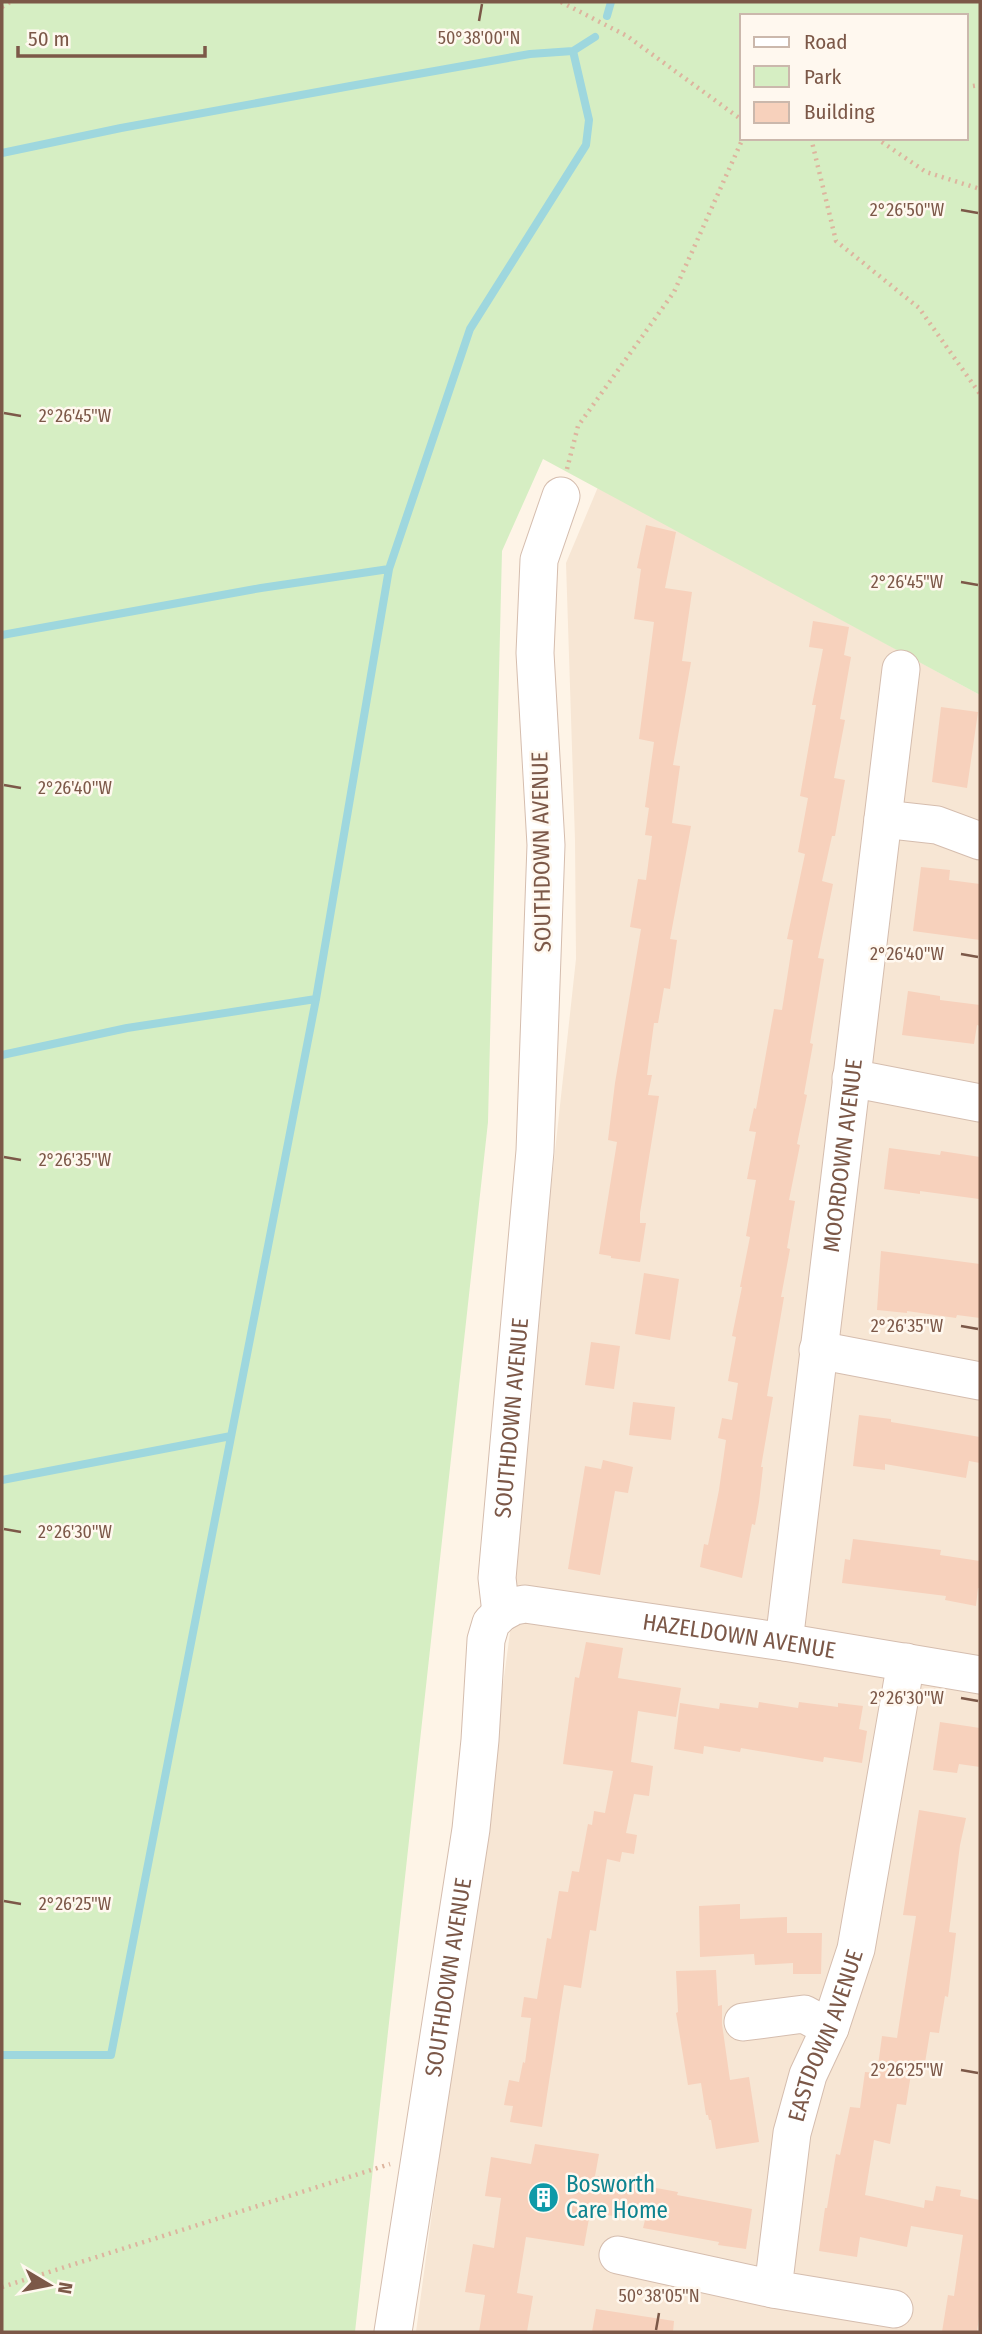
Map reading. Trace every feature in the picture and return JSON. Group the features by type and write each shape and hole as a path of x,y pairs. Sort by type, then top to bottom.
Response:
{"street":[{"name":"SOUTHDOWN AVENUE","path":"393,2332 471,1829 486,1640 491,1623 501,1613 497,1578 535,1151 542,965 546,845 536,653 539,560 561,496"},
{"name":"MOORDOWN AVENUE","path":"784,1642 901,669"},
{"path":"883,819 937,825 980,841"},
{"path":"851,1078 980,1103"},
{"path":"818,1350 980,1381"},
{"name":"HAZELDOWN AVENUE","path":"501,1613 525,1604 784,1642 980,1675"},
{"name":"EASTDOWN AVENUE","path":"773,2289 792,2133 808,2075 831,2028 856,1949 906,1662"},
{"path":"743,2022 804,2014 831,2028"},
{"path":"618,2255 773,2289 894,2309"}],"path":[{"path":"2,7 10,2"},
{"path":"561,2 614,29 648,51 740,119"},
{"path":"561,496 578,426 674,292 742,140"},
{"path":"811,140 836,241 919,308 980,394"},
{"path":"879,140 926,172 980,189"},
{"path":"2,2287 390,2163 418,2165"}],"shaded area":[{"path":"598,487 980,695 980,2332 416,2332 511,1625 511,1554 576,959 566,563"}],"green space":[{"path":"2,2 980,2 980,695 543,459 502,551 488,1122 355,2332 2,2332"}],"building":[{"path":"646,525 676,532 665,588 692,592 682,661 691,662 673,765 680,766 672,823 691,826 670,939 677,940 670,989 664,988 658,1023 654,1023 647,1075 652,1075 648,1095 659,1096 640,1213 640,1223 646,1223 640,1262 599,1254 617,1142 608,1140 615,1083 641,929 630,927 638,879 646,880 652,836 645,835 649,808 645,807 654,742 639,739 654,622 634,619 641,569 637,568"},
{"path":"813,621 849,627 844,655 851,657 840,719 845,720 834,778 845,780 835,836 832,836 822,881 833,884 818,958 824,959 810,1043 813,1044 804,1094 807,1095 797,1144 800,1145 789,1200 795,1201 787,1248 790,1249 767,1396 773,1397 761,1467 759,1502 742,1578 700,1567 704,1544 708,1545 719,1490 726,1440 718,1438 722,1418 732,1420 738,1383 728,1381 736,1337 732,1336 750,1237 746,1236 756,1180 747,1179 756,1132 749,1131 754,1108 756,1109 774,1009 782,1010 793,940 787,939 805,854 798,852 808,798 800,796 816,705 812,705 823,649 809,647"},
{"path":"941,707 978,712 967,788 932,782"},
{"path":"921,867 950,870 949,880 980,884 980,940 913,931"},
{"path":"908,991 940,996 940,1000 980,1005 980,1026 977,1025 974,1044 902,1035"},
{"path":"889,1148 940,1155 941,1151 980,1157 979,1199 884,1189"},
{"path":"881,1251 980,1264 980,1318 877,1310"},
{"path":"644,1273 679,1279 670,1340 635,1334"},
{"path":"591,1342 620,1346 614,1389 585,1385"},
{"path":"633,1402 675,1407 671,1440 629,1435"},
{"path":"859,1415 980,1437 980,1463 969,1461 966,1478 885,1464 885,1470 853,1466"},
{"path":"603,1460 633,1467 628,1493 615,1491 600,1575 568,1569 585,1466 601,1469"},
{"path":"853,1539 941,1550 940,1555 980,1561 980,1588 976,1606 945,1600 946,1596 842,1583 845,1559 850,1560"},
{"path":"586,1642 623,1648 618,1678 681,1688 676,1717 638,1711 631,1762 653,1766 649,1796 634,1794 626,1833 637,1835 634,1854 622,1852 620,1862 607,1859 596,1931 590,1930 581,1988 564,1985 542,2127 510,2122 513,2106 504,2105 509,2080 519,2082 523,2062 525,2063 531,2018 521,2017 524,1997 537,1999 547,1938 551,1939 559,1891 568,1892 572,1871 579,1872 588,1824 592,1825 594,1811 605,1813 613,1771 563,1764 575,1677 579,1678"},
{"path":"759,1702 798,1708 799,1702 838,1707 838,1703 863,1706 859,1729 867,1731 862,1763 824,1757 823,1762 741,1748 740,1752 704,1746 703,1754 674,1749 680,1703 719,1709 720,1703 758,1708"},
{"path":"940,1722 980,1728 980,1767 959,1764 957,1773 933,1770"},
{"path":"919,1810 966,1818 949,1932 956,1933 948,1997 945,1996 939,2033 930,2032 924,2069 912,2068 906,2105 897,2104 890,2144 874,2140 865,2195 924,2208 925,2200 933,2201 936,2186 961,2190 960,2196 980,2200 980,2309 977,2332 942,2332 948,2295 954,2296 963,2235 911,2226 907,2247 860,2237 857,2257 819,2251 836,2154 840,2155 850,2107 860,2108 865,2072 877,2073 882,2036 897,2038 916,1916 903,1915"},
{"path":"740,1904 740,1919 787,1917 787,1933 822,1933 821,1974 793,1974 793,1963 755,1965 754,1954 700,1957 699,1906"},
{"path":"716,1970 718,2006 722,2005 730,2080 749,2077 759,2142 716,2149 711,2120 706,2115 701,2083 688,2085 676,2013 676,1971"},
{"path":"535,2144 599,2154 595,2176 641,2182 640,2185 678,2192 677,2195 752,2209 746,2249 643,2228 645,2220 590,2213 584,2246 526,2237 517,2293 533,2296 527,2332 479,2332 485,2295 465,2292 473,2244 494,2248 501,2198 485,2196 491,2157 531,2164"},
{"path":"596,2309 674,2321 673,2332 592,2332"}],"waterway":[{"path":"607,16 611,2"},
{"path":"2,153 121,128 356,85 530,54 573,51 595,37"},
{"path":"2,2055 111,2055 316,999 389,569 470,329 586,145 589,120 573,51"},
{"path":"2,635 261,588 389,569"},
{"path":"2,1055 127,1028 316,999"},
{"path":"2,1480 231,1436"}],"place":[{"name":"Bosworth Care Home","path":"543,2197"}]}
